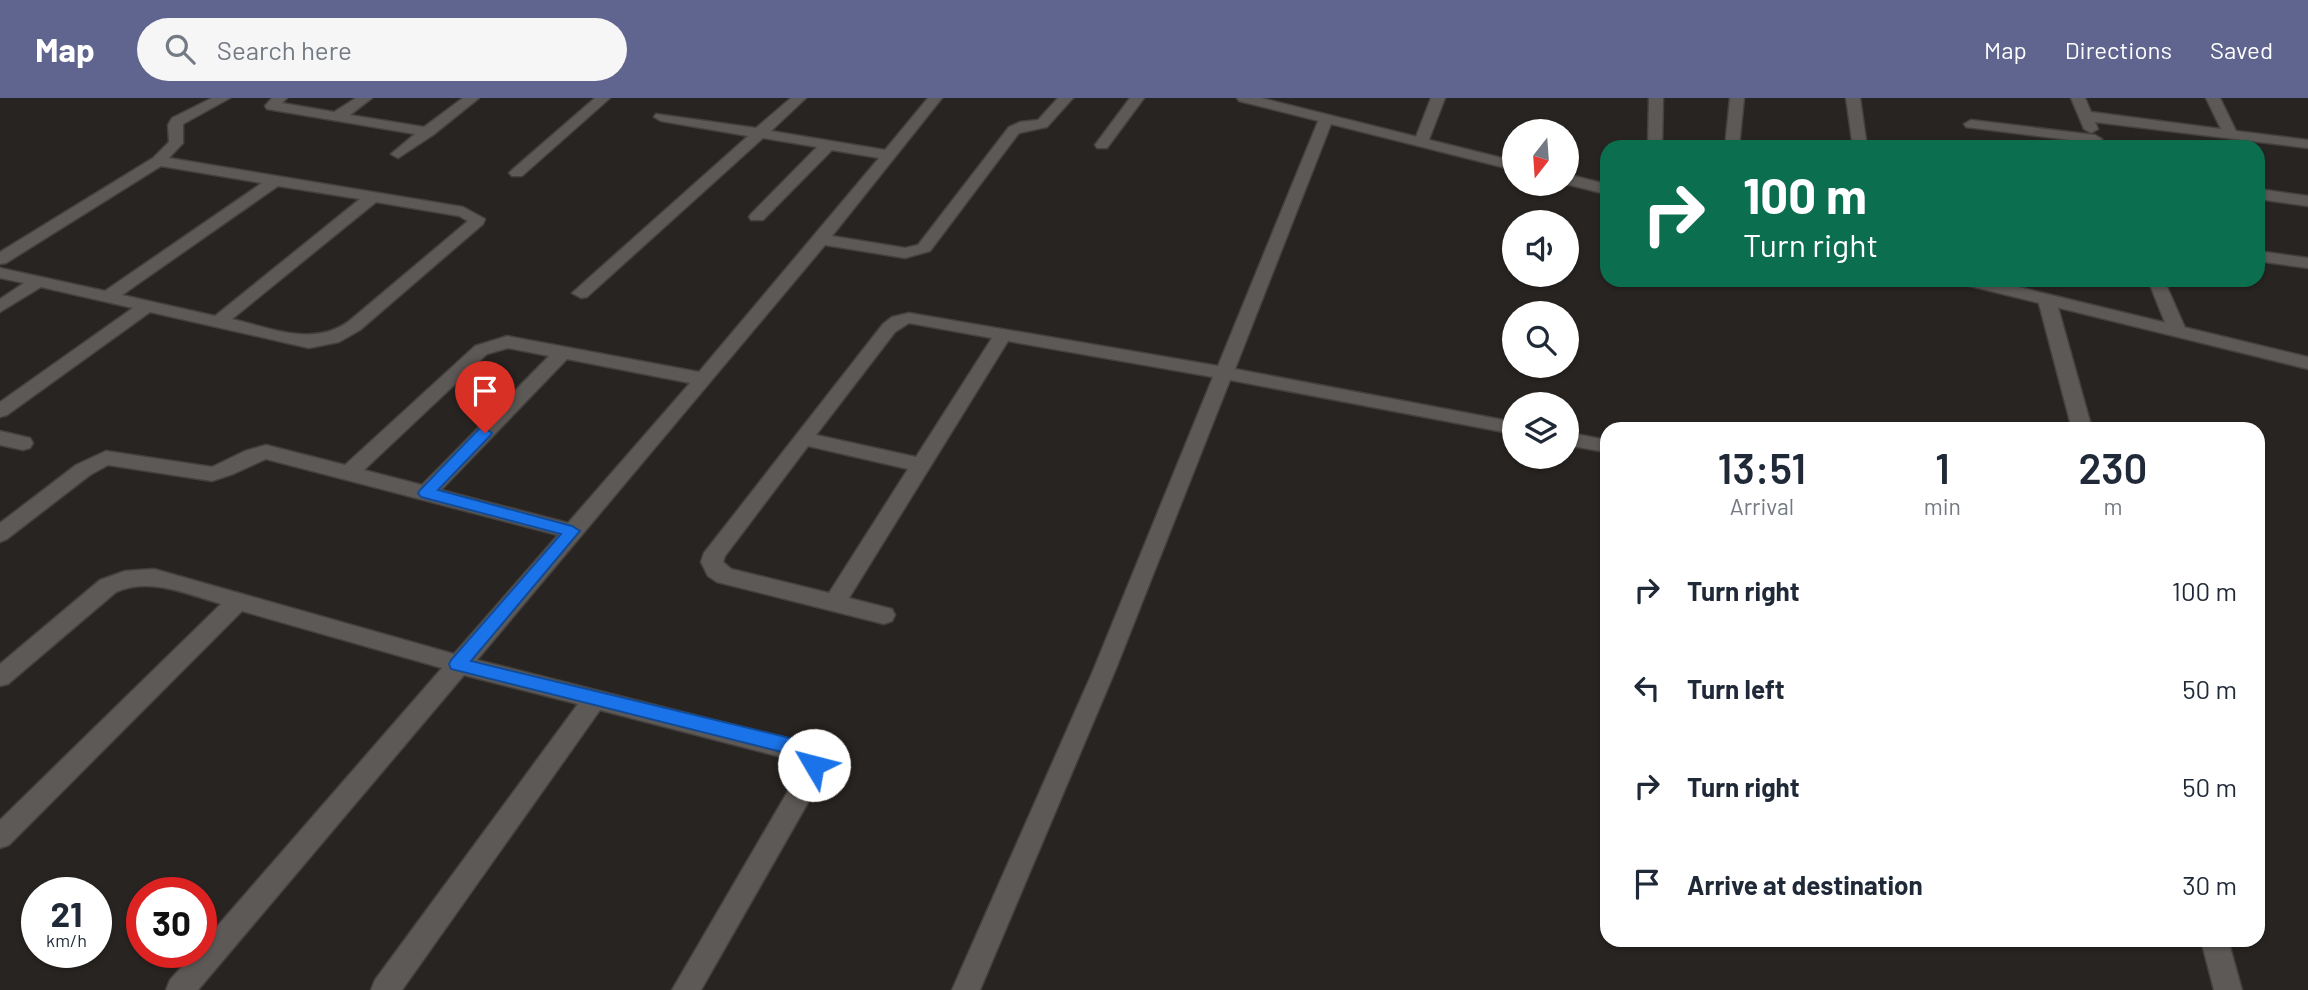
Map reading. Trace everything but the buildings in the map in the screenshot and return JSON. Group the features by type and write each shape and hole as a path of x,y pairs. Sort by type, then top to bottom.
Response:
{"street":[{"path":"0,259 158,161 176,143 174,125 177,121 223,98"},
{"path":"280,98 272,106 428,132"},
{"path":"335,118 365,98"},
{"path":"398,154 472,98"},
{"path":"517,173 603,98"},
{"path":"581,293 799,98"},
{"path":"180,990 703,379 935,98"},
{"path":"821,239 905,253 924,248 1016,128 1042,124 1066,98"},
{"path":"1102,145 1137,98"},
{"path":"1244,98 1502,163"},
{"path":"1420,142 1438,98"},
{"path":"1656,98 1656,140"},
{"path":"1733,140 1737,98"},
{"path":"1853,98 1859,140"},
{"path":"2078,98 2096,140"},
{"path":"2213,98 2231,135"},
{"path":"2085,116 2308,144"},
{"path":"661,117 889,155"},
{"path":"966,990 1104,671 1326,118"},
{"path":"1971,124 2077,140"},
{"path":"757,216 829,144"},
{"path":"0,273 309,342 325,342 339,337 475,224 477,219 463,212 158,161"},
{"path":"108,297 275,181"},
{"path":"1579,182 1600,188"},
{"path":"2265,195 2308,201"},
{"path":"218,322 373,197"},
{"path":"2265,257 2308,263"},
{"path":"0,307 39,281"},
{"path":"1996,287 2308,363"},
{"path":"2159,287 2177,330"},
{"path":"2047,300 2080,422"},
{"path":"0,411 147,306"},
{"path":"884,615 725,576 716,570 712,562 715,553 889,328 898,321 922,318 1502,426"},
{"path":"834,603 1004,333"},
{"path":"349,472 481,350 507,342 703,379"},
{"path":"426,493 563,352"},
{"path":"0,438 23,443"},
{"path":"804,439 919,465"},
{"path":"1579,441 1600,445"},
{"path":"0,534 83,470 106,458 212,474 229,468 247,456 265,452 572,531"},
{"path":"0,677 94,596 125,579 154,577 458,664 811,754 814,765 809,778 685,990"},
{"path":"0,837 237,601"},
{"path":"385,990 595,699"},
{"path":"2217,947 2228,990"}],"route":[{"path":"485,433 426,493 572,531 458,664 802,749 811,754 814,765"}]}
